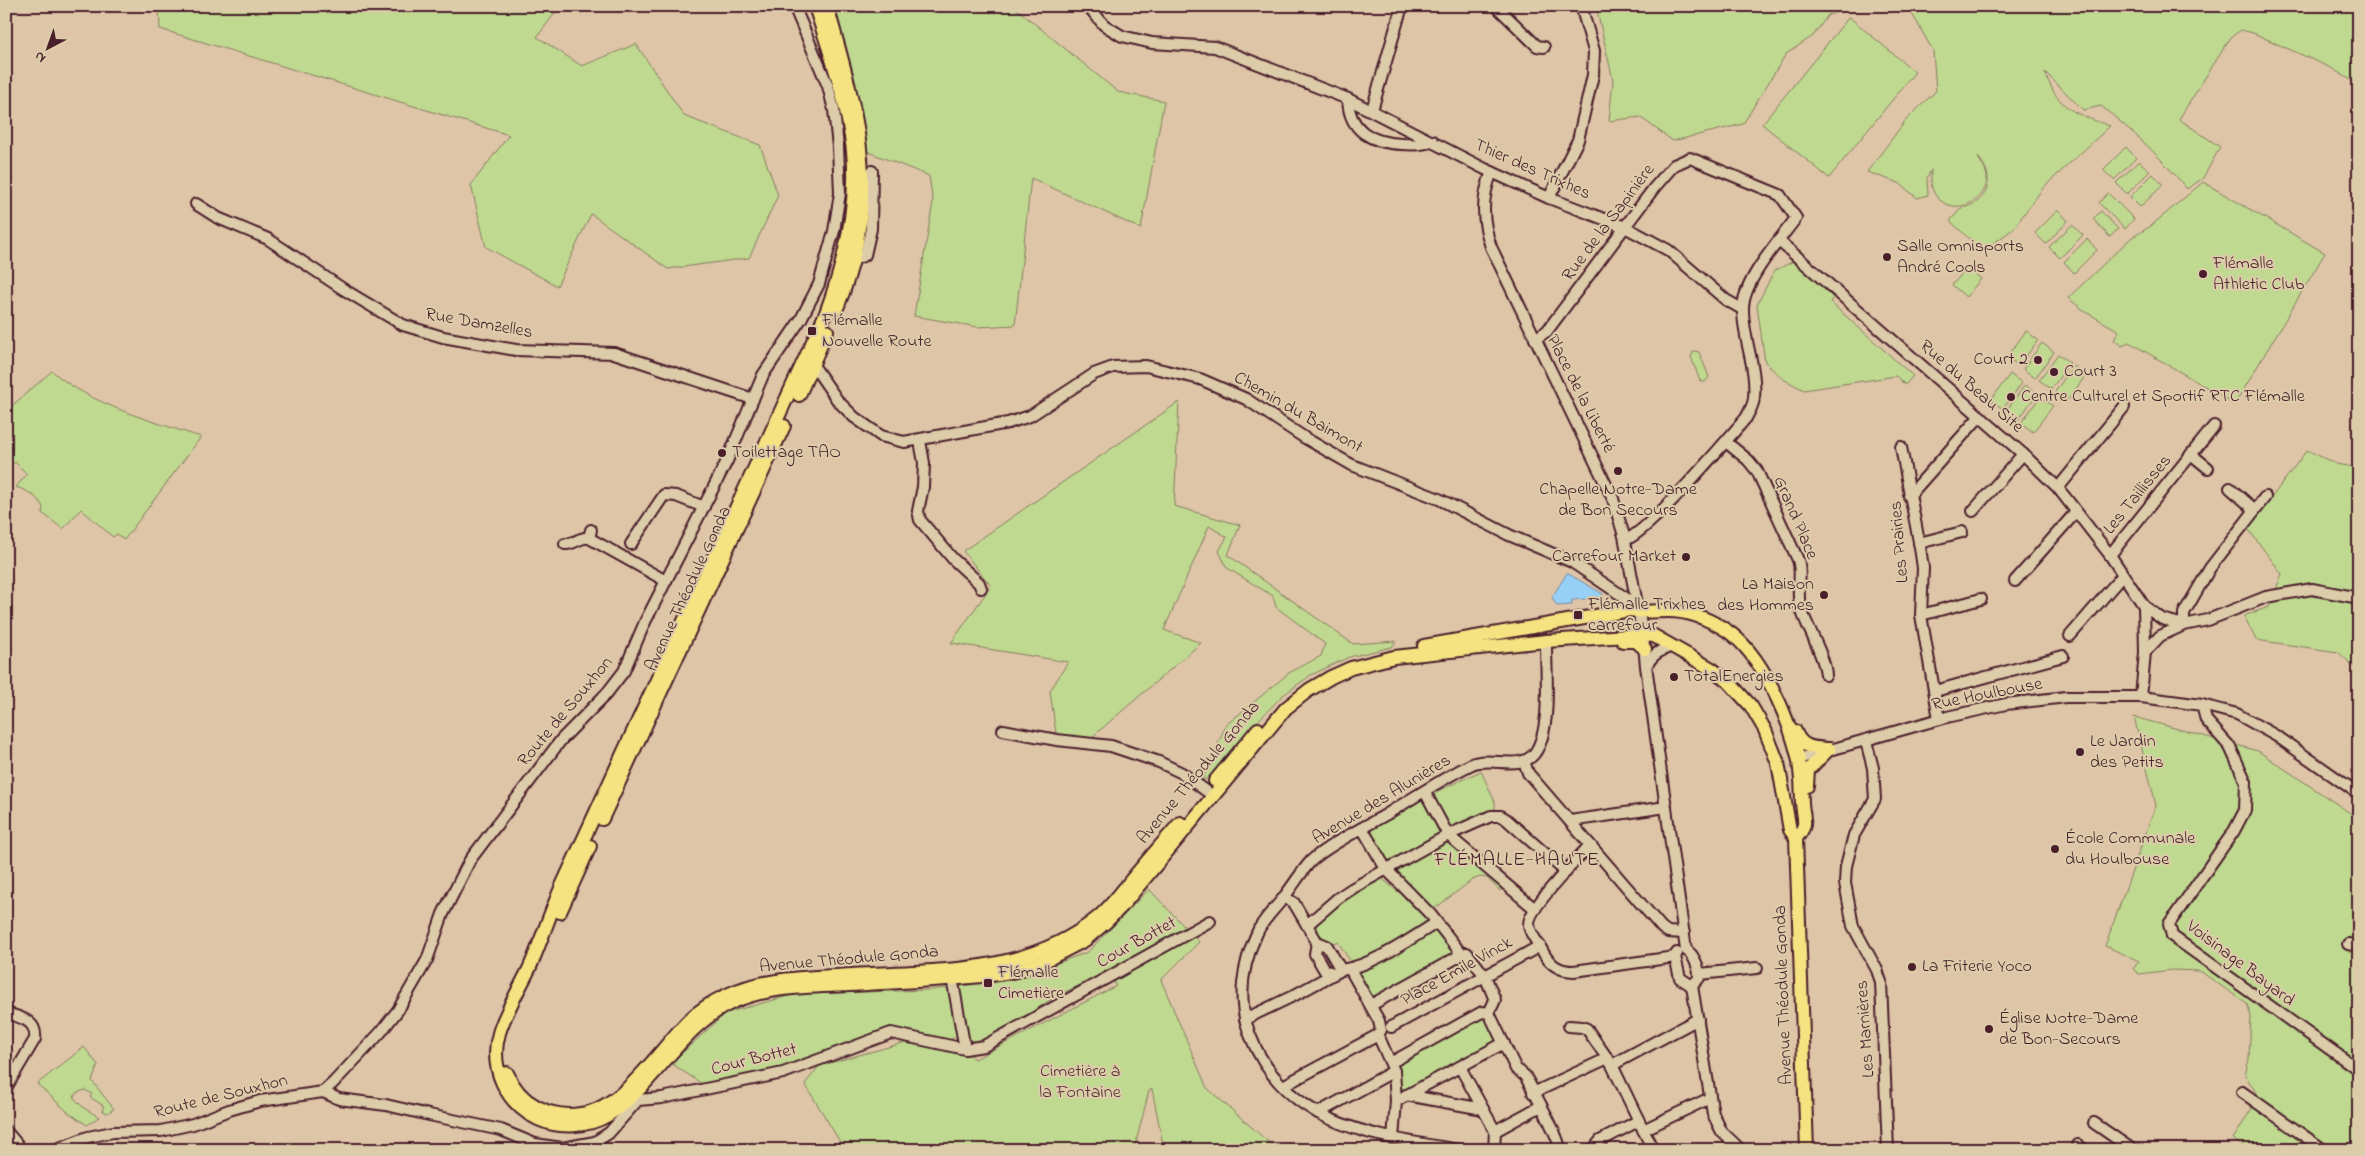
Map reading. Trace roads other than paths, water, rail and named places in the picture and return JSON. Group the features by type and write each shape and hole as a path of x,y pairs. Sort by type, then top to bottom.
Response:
{"main road":[{"name":"Avenue Théodule Gonda","path":"815,6 832,60 851,132 854,182 850,257 845,288 809,363 510,1020 504,1048 505,1063 511,1082 531,1104 554,1114 565,1115 591,1112 602,1108 618,1097 688,1020 708,1005 751,986 776,981 952,974 1038,954 1080,931 1098,918 1286,708 1309,690 1345,671 1394,656 1546,641 1643,634 1661,638 1728,681 1751,706 1769,739 1782,778 1790,830 1796,838 1807,1150"},
{"name":"Avenue Théodule Gonda","path":"827,6 855,108 862,151 863,190 861,225 850,257"},
{"name":"Avenue Théodule Gonda","path":"1210,794 1277,709 1306,685 1329,672 1368,657 1395,651 1630,610 1638,607 1697,616 1718,625 1740,641 1751,654 1773,693 1798,759 1802,806 1805,813 1803,830 1796,838"},
{"name":"Avenue Théodule Gonda","path":"1433,653 1449,654 1636,641 1644,649"},
{"path":"1773,693 1783,701 1801,743 1811,748 1829,749"},
{"path":"1769,739 1780,748 1786,757 1798,759"},
{"path":"1805,813 1808,770 1829,749"},
{"path":"1782,778 1798,759"}],"street":[{"name":"Route de Souxhon","path":"57,1149 88,1136 113,1132 161,1131 193,1124 229,1110 260,1101 323,1092 382,1032 398,1010 427,960 444,914 470,860 562,740 607,693 623,672 666,580 727,461 765,370 796,326 820,284 834,231 840,193 834,110 828,86 794,6"},
{"name":"Thier des Trixhes","path":"1088,6 1104,25 1122,36 1143,42 1215,47 1372,110 1492,172 1550,198 1625,227 1668,250 1726,300 1742,308"},
{"path":"1372,110 1402,6"},
{"path":"1496,6 1537,46 1544,47"},
{"path":"1550,198 1578,140 1593,75 1594,52 1581,6"},
{"path":"828,86 832,60"},
{"path":"1348,99 1348,108 1353,120 1360,130 1371,139 1384,143 1424,145 1433,141"},
{"name":"Rue de la Sapinière","path":"1534,339 1547,331 1674,165 1690,158 1780,195 1796,218 1779,241"},
{"name":"Avenue Théodule Gonda","path":"850,257 865,255 870,238 873,204 872,172"},
{"name":"Place de la Liberté","path":"1492,172 1483,205 1487,237 1534,339 1602,474 1616,509 1625,540 1643,634 1686,950"},
{"name":"Rue Damzelles","path":"196,204 218,218 268,239 343,289 403,325 443,337 516,350 614,353 753,400"},
{"path":"1625,540 1643,528 1726,442 1746,418 1754,397 1751,358 1742,308 1747,290 1779,241"},
{"name":"Rue du Beau Site","path":"1779,241 1980,416 2058,488 2110,555 2122,576"},
{"name":"Chemin du Baimont","path":"809,363 842,406 862,424 888,439 904,442 920,441 1030,416 1106,369 1130,365 1167,370 1200,379 1236,393 1304,438 1352,465 1439,499 1509,535 1564,558 1638,607"},
{"path":"2058,488 2124,407"},
{"name":"Les Prairies","path":"1940,719 1921,615 1923,568 1909,496 1980,416"},
{"name":"Les Taillisses","path":"2110,555 2214,426"},
{"path":"920,441 924,463 923,487 918,511 920,520 953,559 979,583 981,588"},
{"name":"Grand Place","path":"1726,442 1748,460 1756,471 1798,560 1800,567 1798,589 1800,604 1826,675"},
{"path":"1901,446 1909,496"},
{"path":"1973,511 2022,454"},
{"name":"Les Taillisses","path":"2192,454 2208,468"},
{"path":"2230,488 2254,510"},
{"path":"631,544 664,495 671,494 704,507"},
{"path":"2184,625 2184,613 2210,568 2265,497"},
{"path":"2015,581 2076,512"},
{"path":"1919,543 1962,532"},
{"path":"565,544 570,544 590,534 666,580"},
{"path":"2070,636 2122,576 2144,606 2162,619 2184,625"},
{"path":"2145,652 2160,636 2184,625 2208,620 2266,596 2312,589 2359,598"},
{"path":"1616,612 1622,602 1620,594"},
{"path":"1921,615 1981,599"},
{"path":"2142,697 2145,652 2144,606"},
{"path":"1546,646 1546,692 1542,742 1533,756 1524,761 1528,773 1662,928 1668,932 1684,933"},
{"path":"1646,666 1651,657 1660,650 1673,646"},
{"name":"Rue Houlbouse","path":"1935,691 2063,656"},
{"name":"Rue Houlbouse","path":"1798,759 1940,719 2025,700 2109,696 2142,697 2202,704 2237,714 2278,736 2359,794"},
{"name":"Voisinage Bayard","path":"2202,704 2206,720 2230,747 2246,782 2245,810 2234,831 2169,924 2172,936 2359,1070"},
{"path":"1003,730 1057,740 1111,746 1159,762 1182,773 1210,794"},
{"name":"Les Marnières","path":"1866,741 1874,768 1875,799 1854,835 1846,866 1845,883 1853,926 1877,970 1881,982 1888,1150"},
{"name":"Avenue des Alunières","path":"1460,1150 1393,1139 1349,1128 1318,1112 1283,1086 1260,1056 1245,1019 1242,988 1250,952 1257,933 1312,861 1362,828 1474,763 1524,761"},
{"path":"1425,792 1448,835 1536,909 1590,845"},
{"path":"1570,821 1666,807"},
{"path":"1307,925 1338,898 1386,869 1448,835 1491,816 1501,816 1566,872"},
{"name":"Place Emile Vinck","path":"1362,828 1386,869 1431,915 1460,954 1371,1005"},
{"path":"1283,1086 1378,1035 1381,1026 1371,1005 1342,970 1327,946 1317,942 1294,903 1284,897"},
{"name":"Place Emile Vinck","path":"1536,909 1529,924 1540,946 1550,963 1568,971 1675,957"},
{"name":"Cour Bottet","path":"323,1092 353,1102 386,1105 501,1130 535,1144 562,1148 595,1142 609,1134 638,1100 662,1098 784,1073 891,1032 965,1049 981,1047 1210,921"},
{"path":"1245,1019 1342,970 1384,954 1439,927"},
{"path":"2348,944 2359,946"},
{"name":"Place Emile Vinck","path":"1391,1027 1540,946"},
{"path":"1692,986 1700,978 1700,974 1691,952 1686,950 1676,953 1675,957 1680,978 1692,986 1713,1114 1722,1132 1741,1150"},
{"path":"1460,954 1468,953 1485,976 1494,1000 1489,1013 1516,1069 1524,1074 1541,1106 1560,1144 1560,1150"},
{"path":"1700,974 1757,968"},
{"path":"952,974 965,1049"},
{"path":"1318,1112 1482,1012 1489,1013"},
{"path":"6,1013 28,1021 34,1026 36,1032 35,1039 6,1088"},
{"path":"1533,1092 1610,1062 1698,1019"},
{"path":"1569,1026 1586,1029 1610,1062 1653,1150"},
{"path":"1378,1035 1393,1067 1396,1101 1393,1139"},
{"path":"1396,1101 1504,1043"},
{"path":"1460,1067 1495,1131 1494,1150"},
{"path":"2242,1092 2324,1150"},
{"path":"1406,1095 1483,1109"},
{"path":"1643,1130 1710,1098"},
{"path":"1495,1131 1541,1106"},
{"path":"1594,1150 1600,1141 1638,1120"},
{"path":"2094,1123 2133,1150"},
{"path":"6,1131 22,1150"}],"water":[{"path":"1567,573 1603,594 1601,598 1572,600 1572,605 1557,606 1552,597"}],"place":[{"name":"Salle Omnisports André Cools","path":"1887,257"},
{"name":"Flémalle Athletic Club","path":"2203,274"},
{"name":"Flémalle Nouvelle Route","path":"812,331"},
{"name":"Court 2","path":"2038,360"},
{"name":"Court 3","path":"2054,372"},
{"name":"Centre Culturel et Sportif RTC Flémalle","path":"2011,397"},
{"name":"Toilettage TAO","path":"722,453"},
{"name":"Chapelle Notre-Dame de Bon Secours","path":"1618,471"},
{"name":"Carrefour Market","path":"1686,557"},
{"name":"La Maison des Hommes","path":"1824,595"},
{"name":"Flémalle Trixhes carrefour","path":"1578,615"},
{"name":"TotalEnergies","path":"1674,677"},
{"name":"Le Jardin des Petits","path":"2080,752"},
{"name":"École Communale du Houlbouse","path":"2055,849"},
{"name":"La Friterie Yoco","path":"1912,967"},
{"name":"Flémalle Cimetière","path":"988,983"},
{"name":"Église Notre-Dame de Bon-Secours","path":"1989,1029"}],"district":[{"name":"FLÉMALLE-HAUTE","path":"1517,860"}],"park label":[{"name":"Cimetière à la Fontaine","path":"1080,1082"}]}
